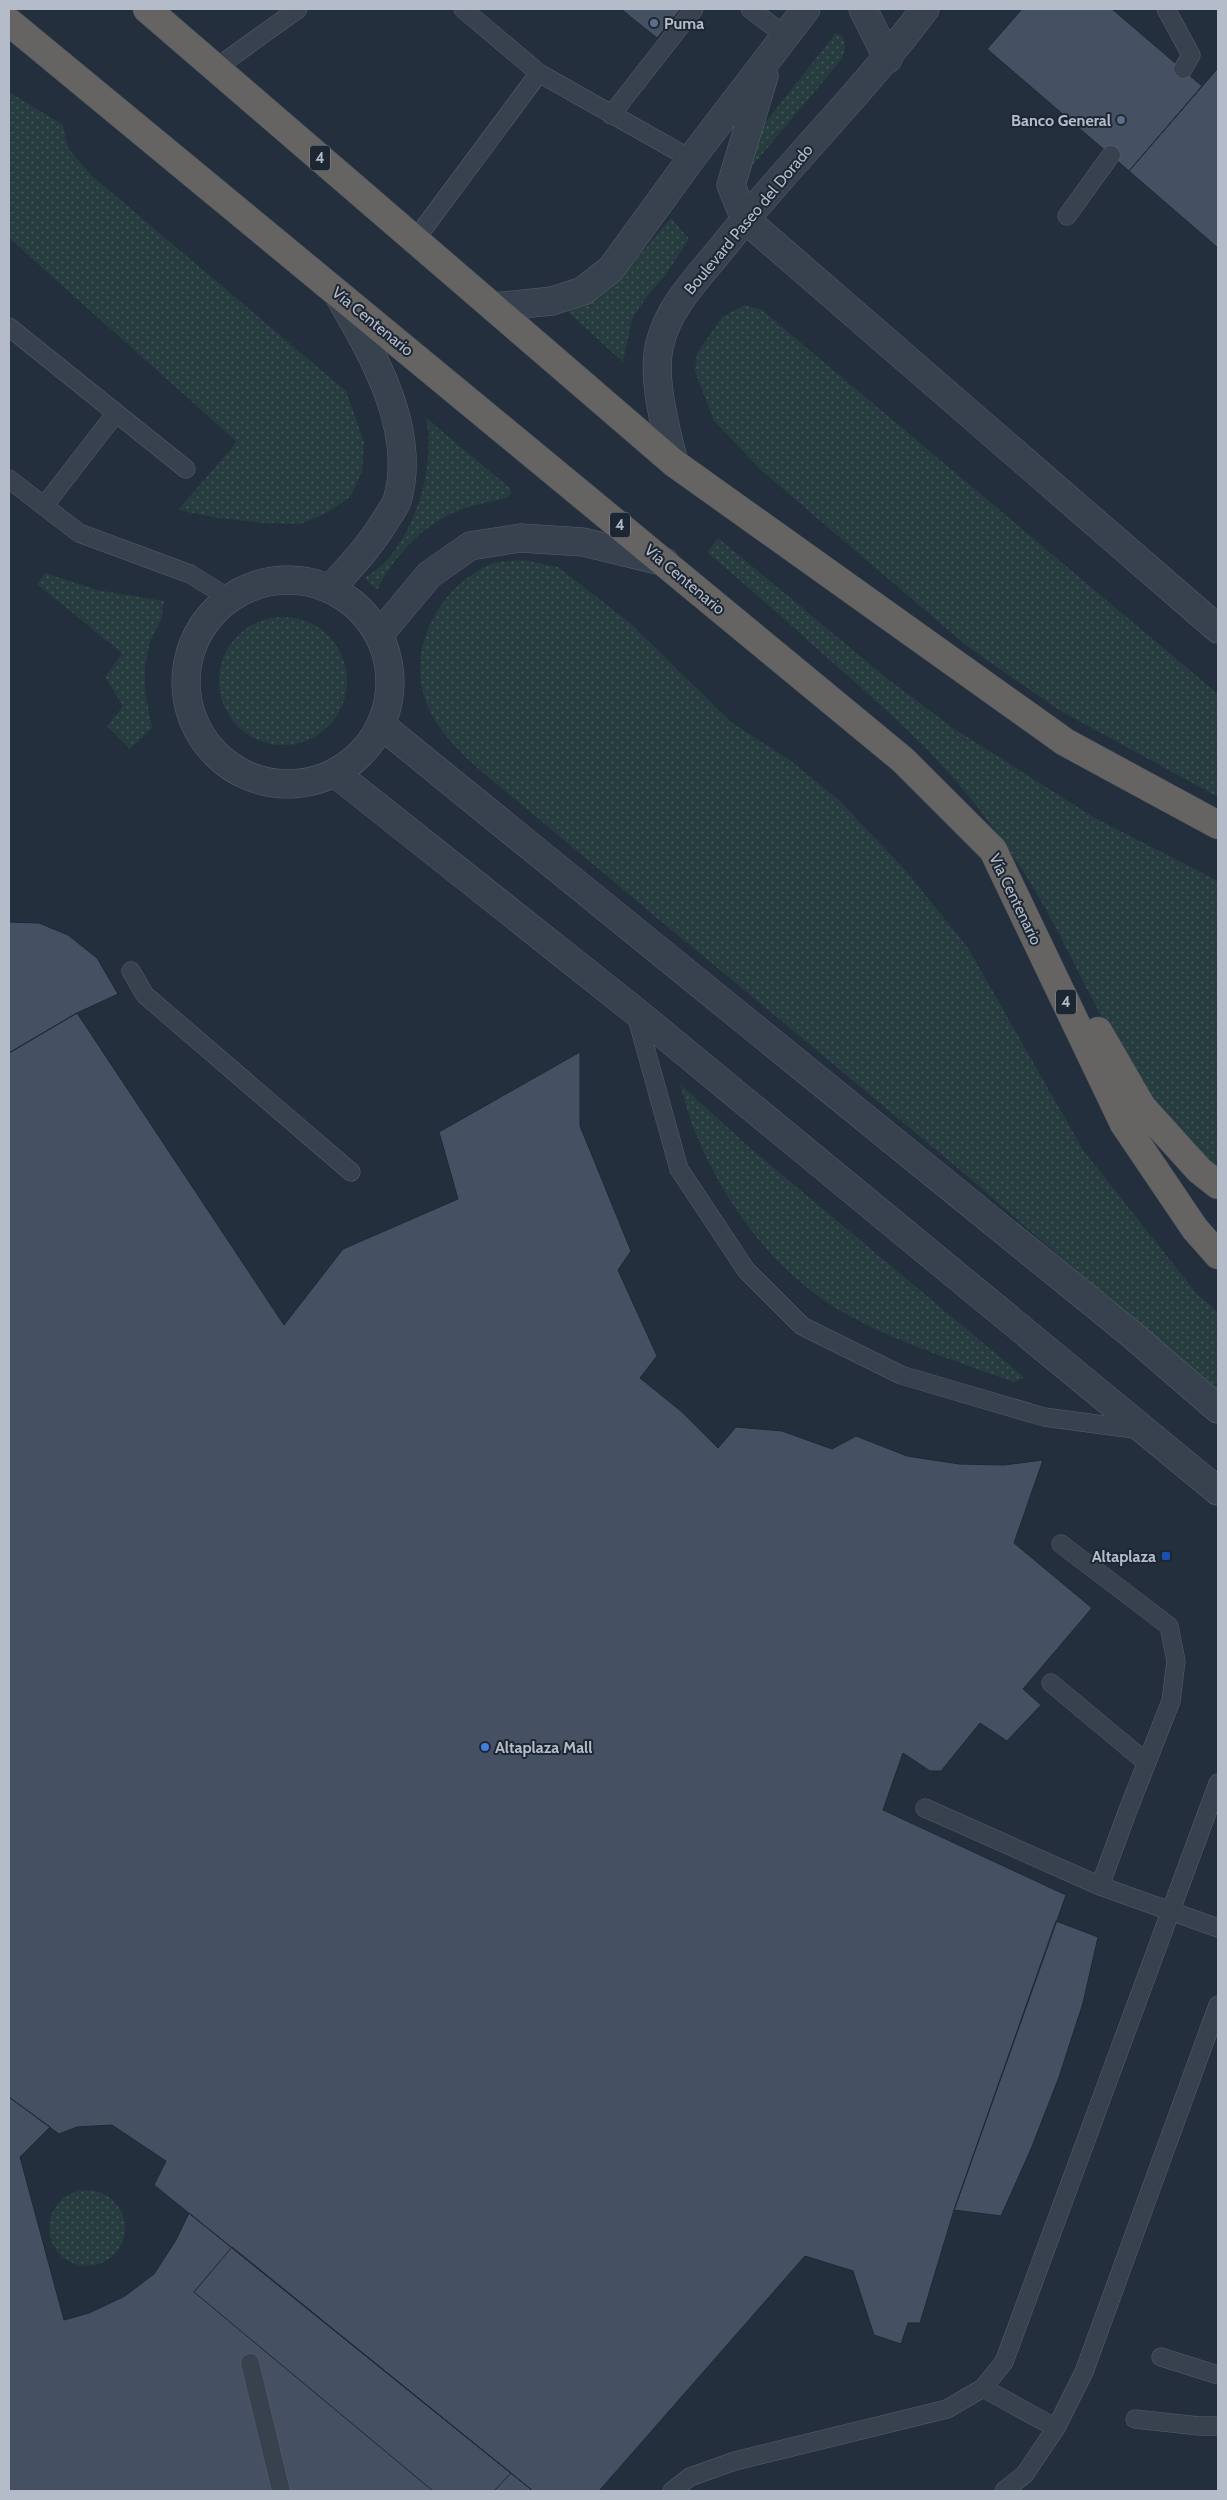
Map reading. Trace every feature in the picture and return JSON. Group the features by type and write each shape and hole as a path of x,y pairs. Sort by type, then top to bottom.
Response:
{"highway":[{"name":"4","path":"147,9 674,463 1065,742 1218,825"},
{"name":"Vía Centenario","path":"9,22 903,760 993,850 1124,1124 1195,1228 1218,1255"},
{"path":"993,850 1142,1107 1199,1170 1218,1185"}],"street":[{"path":"493,307 552,300 583,291 611,269 691,159 806,9"},
{"path":"863,9 888,59"},
{"name":"Boulevard Paseo del Dorado","path":"674,463 658,392 659,344 674,308 745,219 888,59 925,9"},
{"path":"769,58 731,185 745,219 1218,629"},
{"path":"330,589 371,544 396,502 403,464 392,401 371,351 336,291"},
{"path":"379,635 429,575 470,546 520,538 583,542 665,562"},
{"path":"296,580 330,589 359,608 379,635 389,664 390,679 390,695 382,725 362,752 335,773 310,782 283,784 257,779 233,768 212,751 193,722 185,688 189,653 204,622 229,598 262,583 296,580"},
{"path":"382,725 1114,1320 1218,1410"},
{"path":"335,773 635,1011 1218,1491"}],"lane":[{"path":"216,68 298,9"},
{"path":"463,9 539,73 691,159"},
{"path":"611,115 694,9"},
{"path":"750,9 786,36"},
{"path":"1166,9 1191,55 1183,69"},
{"path":"415,240 539,73"},
{"path":"1067,216 1112,155"},
{"path":"9,327 186,469"},
{"path":"44,506 116,413"},
{"path":"9,479 79,532 190,574 229,598"},
{"path":"131,971 145,995 351,1172"},
{"path":"635,1011 679,1169 746,1270 802,1326 900,1375 1044,1416 1147,1431"},
{"path":"1061,1544 1169,1626 1176,1661 1171,1701 1100,1886"},
{"path":"1051,1683 1147,1763"},
{"path":"672,2491 690,2477 735,2461 947,2409 983,2388 1004,2362 1218,1783"},
{"path":"924,1808 1100,1886 1218,1928"},
{"path":"1004,2491 1025,2474 1056,2428 1084,2372 1218,2005"},
{"path":"1161,2357 1218,2375"},
{"path":"250,2363 281,2491"},
{"path":"983,2388 1056,2428"},
{"path":"1135,2419 1199,2426 1218,2426"}],"green space":[{"path":"836,33 843,37 845,48 842,59 753,165 750,160 754,137"},
{"path":"9,92 63,125 68,148 92,176 346,391 364,442 362,472 350,497 326,513 300,524 264,523 219,518 178,510 237,442 9,238"},
{"path":"671,218 689,239 664,277 647,296 632,319 623,362 568,312 599,298 618,281"},
{"path":"745,305 762,310 1218,694 1218,797 1059,710 967,646 762,471 714,421 695,371 697,353 722,317"},
{"path":"426,418 511,489 511,494 506,498 457,511 428,527 394,562 377,590 365,578 383,564 395,550 414,515 421,495 428,455"},
{"path":"718,538 889,680 953,728 1095,818 1218,881 1218,1166 1188,1140 1161,1110 1137,1077 1096,1007 1034,889 973,801 936,759 895,719 786,620 707,552"},
{"path":"523,560 558,567 630,623 731,722 791,761 840,801 907,872 968,948 1083,1150 1197,1294 1218,1312 1218,1393 966,1175 484,774 450,740 432,715 423,693 420,671 422,649 429,627 440,607 454,590 471,575 491,564"},
{"path":"45,573 97,590 164,601 161,620 150,641 145,667 145,691 152,728 130,749 107,726 123,706 105,677 122,653 37,584"},
{"path":"283,617 307,622 328,636 342,657 347,681 342,705 328,726 307,740 283,745 259,740 238,726 224,705 219,681 224,657 238,636 259,622"},
{"path":"680,1084 750,1148 1025,1378 1014,1382 887,1334 846,1314 798,1280 756,1237 722,1187 696,1134"},
{"path":"87,2190 102,2193 114,2201 122,2213 125,2228 122,2243 114,2255 102,2263 87,2266 72,2263 60,2255 52,2243 49,2228 52,2213 60,2201 72,2193"}],"building":[{"name":"Puma","path":"621,9 681,9 657,38"},
{"name":"Banco General","path":"1022,9 1112,9 1202,86 1129,171 987,49"},
{"path":"1218,68 1218,248 1129,171"},
{"path":"9,922 39,923 68,935 97,958 118,994 77,1013 9,1053"},
{"name":"Altaplaza Mall","path":"77,1013 284,1325 343,1249 458,1199 439,1132 580,1052 580,1126 631,1251 618,1270 657,1356 640,1378 682,1412 718,1448 736,1427 782,1431 832,1449 856,1436 907,1456 959,1464 1004,1465 1043,1460 1014,1543 1092,1608 1023,1689 1041,1705 1007,1741 980,1723 941,1771 930,1771 903,1753 883,1810 1066,1895 954,2210 920,2323 908,2323 901,2344 874,2335 853,2271 805,2256 599,2491 533,2491 154,2185 166,2161 112,2125 77,2127 59,2134 9,2097 9,1053"},
{"path":"1056,1921 1098,1937 1083,2003 1059,2077 1031,2149 1001,2216 954,2210"},
{"path":"9,2097 50,2127 20,2157 64,2320 89,2313 125,2296 154,2274 176,2240 189,2213 533,2491 9,2491"},
{"path":"232,2247 511,2473 494,2491 433,2491 194,2292"}],"place":[{"name":"Puma","path":"654,23"},
{"name":"Banco General","path":"1121,120"},
{"name":"Altaplaza","path":"1166,1556"},
{"name":"Altaplaza Mall","path":"485,1747"}]}
